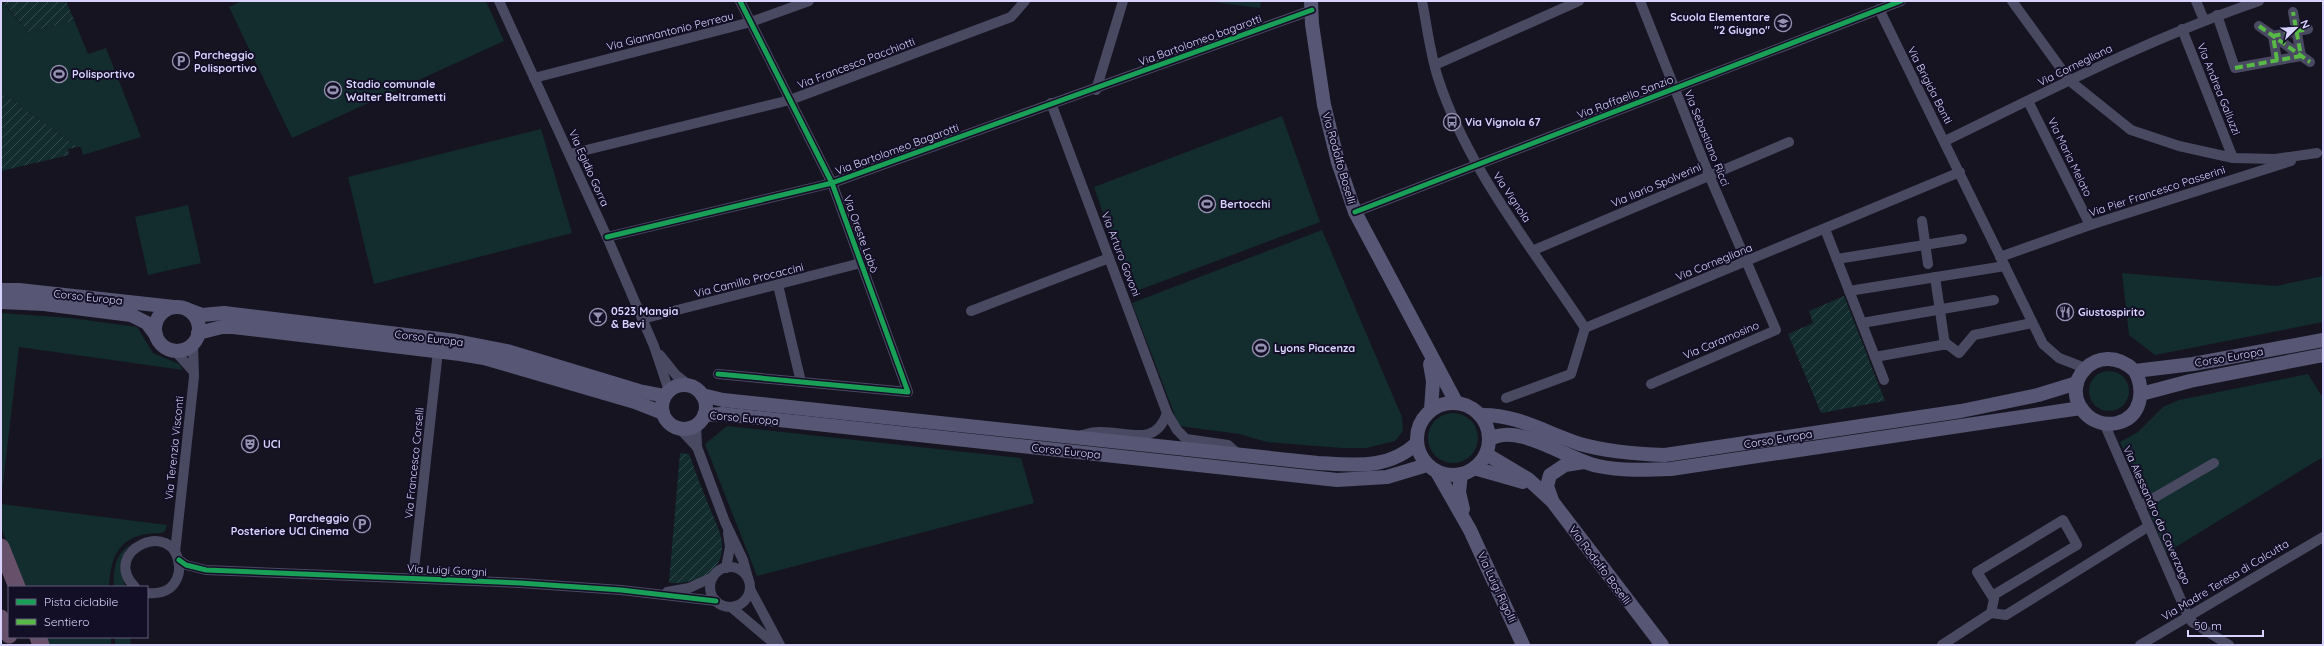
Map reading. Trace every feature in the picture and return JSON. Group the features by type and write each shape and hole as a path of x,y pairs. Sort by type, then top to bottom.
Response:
{"highway":[{"path":"1,547 18,586"},
{"path":"1,618 8,632"}],"main road":[{"name":"Via Rodolfo Boselli","path":"1312,5 1324,105 1338,162 1355,212 1456,402"},
{"name":"Corso Europa","path":"1,290 19,290 174,307"},
{"name":"Corso Europa","path":"1,302 44,304 131,315 147,322 156,335"},
{"path":"174,307 188,310 197,320 196,339 181,350 174,350 163,345 156,335 156,322 158,317 168,308 174,307"},
{"name":"Corso Europa","path":"188,310 202,315 224,313 456,341 507,351 639,391 667,393 679,385 690,386 702,395 723,400 1318,463 1363,464 1396,459 1417,443"},
{"name":"Corso Europa","path":"196,339 222,327 233,327 438,351 484,358 636,402 663,412 669,422 679,428 688,428 700,419 705,408 702,395"},
{"name":"Corso Europa","path":"2135,371 2193,364 2323,340"},
{"name":"Via Rodolfo Boselli","path":"1426,346 1433,381 1431,410"},
{"name":"Corso Europa","path":"2142,394 2190,380 2323,355"},
{"path":"2107,358 2118,359 2135,371 2140,382 2142,394 2134,412 2127,418 2119,422 2104,423 2091,419 2081,408 2076,395 2077,383 2085,368 2095,361 2107,358"},
{"name":"Corso Europa","path":"1480,415 1513,417 1547,432 1595,448 1630,453 1665,455 1961,411 2038,395 2077,383"},
{"path":"663,412 667,393"},
{"path":"1456,402 1469,406 1480,415 1486,422 1489,440 1486,454 1474,468 1461,474 1445,475 1432,468 1422,459 1417,443 1417,430 1422,419 1431,410 1438,405 1456,402"},
{"name":"Corso Europa","path":"1489,440 1505,434 1519,435 1584,462 1600,466 1650,470 1684,468 2081,408"},
{"name":"Corso Europa","path":"700,419 730,415 1337,480 1387,477 1432,468"},
{"name":"Via Rodolfo Boselli","path":"1486,454 1536,487 1552,501 1662,645"},
{"name":"Corso Europa","path":"1552,501 1547,486 1550,475 1565,465 1584,462"},
{"name":"Via Luigi Rigolli","path":"1432,468 1470,530"},
{"name":"Via Rodolfo Boselli","path":"1474,468 1536,487"},
{"name":"Via Luigi Rigolli","path":"1461,474 1460,500 1470,530 1523,645"}],"street":[{"name":"Via Egidio Gorra","path":"499,1 570,154 654,346 667,393"},
{"name":"Via Oreste Labò","path":"740,1 832,183 908,392 801,382"},
{"name":"Via Giannantonio Perreau","path":"534,78 751,22 809,1"},
{"name":"Via Francesco Pacchiotti","path":"570,154 790,100 1011,17 1025,1"},
{"path":"1096,90 1123,1"},
{"name":"Via Vignola","path":"1422,1 1438,77 1455,121 1476,164 1586,328"},
{"path":"1435,64 1579,1"},
{"name":"Via Sebastiano Ricci","path":"1640,1 1709,176 1746,261"},
{"name":"Via Raffaello Sanzio","path":"1355,212 1901,1"},
{"path":"2012,1 2070,81 2131,130 2179,146 2233,158 2275,158 2320,152"},
{"path":"2196,1 2204,20"},
{"name":"Via Cornegliana","path":"1945,141 2137,48 2204,20 2259,1"},
{"name":"Via Bartolomeo bagarotti","path":"1096,90 1312,5"},
{"name":"Via Brigida Banti","path":"1879,9 1945,141 2032,323 2048,350 2065,360 2085,368"},
{"path":"2293,12 2301,56"},
{"path":"2217,15 2235,68 2301,56"},
{"path":"2258,26 2310,62"},
{"name":"Via Andrea Galluzzi","path":"2182,29 2233,158"},
{"path":"2273,36 2308,29"},
{"path":"2273,36 2277,60"},
{"name":"Via Bartolomeo Bagarotti","path":"607,237 832,183 1051,104 1096,90"},
{"name":"Via Maria Melato","path":"2028,101 2090,225"},
{"name":"Via Arturo Govoni","path":"1051,104 1167,412 1177,430 1186,439 1228,445 1239,455"},
{"name":"Via Ilario Spolverini","path":"1534,250 1789,142"},
{"name":"Via Pier Francesco Passerini","path":"1849,291 1935,277 2003,262 2090,225 2320,152"},
{"name":"Via Cornegliana","path":"1586,328 1960,172"},
{"path":"1922,221 1928,264"},
{"path":"1825,228 1884,380"},
{"path":"1836,259 1962,239"},
{"path":"971,311 1109,258"},
{"name":"Via Caramosino","path":"1651,384 1776,330 1746,261"},
{"name":"Via Camillo Procaccini","path":"642,319 861,263"},
{"path":"1935,277 1945,345"},
{"path":"718,374 801,382 778,285"},
{"path":"1862,323 1994,300"},
{"path":"1875,357 1945,345 1959,353 1974,335 2032,323"},
{"path":"1506,398 1571,374 1586,328"},
{"name":"Via Terenzia Visconti","path":"177,579 180,570 177,556 177,527 196,339"},
{"name":"Via Egidio Gorra","path":"654,346 673,371 690,386"},
{"path":"174,350 193,371"},
{"name":"Via Francesco Corselli","path":"413,578 438,351"},
{"path":"1076,437 1096,432 1149,434 1162,425 1167,412"},
{"path":"697,447 700,419"},
{"name":"Via Alessandro da Caverzago","path":"2104,423 2188,616"},
{"path":"679,428 697,447 725,522 743,560 750,589 780,645"},
{"path":"2140,506 2214,463"},
{"path":"1991,613 1994,599 1992,596 1977,572 2063,520 2077,545 1992,596"},
{"path":"725,522 730,548 726,568"},
{"path":"1942,645 1991,613 2006,615 2149,526"},
{"path":"134,586 127,575 126,566 132,551 145,542 162,542 177,527"},
{"name":"Via Madre Teresa di Calcutta","path":"2140,645 2323,537"},
{"name":"Via Luigi Gorgni","path":"162,542 186,565 206,570 413,578 613,589 716,601"},
{"path":"748,578 739,569 726,568 713,577 711,590 716,601 720,605 731,607 776,645"},
{"name":"Via Luigi Gorgni","path":"177,579 185,574 206,570"},
{"name":"Via Luigi Gorgni","path":"657,593 689,588 713,577"},
{"path":"148,593 164,592 177,579"},
{"path":"731,607 746,600 750,589"},
{"path":"2188,616 2192,622 2229,645"}],"green space":[{"name":"Polisportivo","path":"1,1 29,33 74,20 88,54 106,48 141,137 83,155 81,147 78,147 5,95 1,98"},
{"path":"2,1 66,1 74,20 29,33"},
{"name":"Stadio comunale Walter Beltrametti","path":"242,1 486,1 504,41 292,138 229,7"},
{"path":"1205,1 1261,1 1260,8"},
{"path":"5,95 78,147 68,149 69,155 1,171 1,98"},
{"name":"Bertocchi","path":"1282,116 1320,222 1131,293 1094,187"},
{"path":"541,129 572,233 374,284 348,177"},
{"path":"188,205 201,263 148,275 135,217"},
{"name":"Lyons Piacenza","path":"1322,230 1402,417 1403,431 1395,441 1366,448 1342,448 1267,442 1239,434 1179,426 1132,303"},
{"path":"2122,273 2276,286 2323,276 2323,322 2155,355 2129,335"},
{"path":"1844,296 1885,401 1821,413 1788,334 1813,323 1809,311"},
{"path":"1,313 71,318 137,327 153,353 179,364 183,370 19,347 1,500"},
{"path":"2109,371 2117,373 2123,377 2127,383 2129,391 2127,399 2123,405 2117,409 2109,411 2101,409 2095,405 2091,399 2089,391 2091,383 2095,377 2101,373"},
{"path":"2308,374 2323,398 2323,457 2166,553 2120,442 2138,432 2163,407 2179,400"},
{"path":"1453,413 1463,415 1471,420 1476,428 1478,438 1476,448 1471,456 1463,461 1453,463 1443,461 1435,456 1430,448 1428,438 1430,428 1435,420 1443,415"},
{"path":"727,426 1021,458 1034,503 757,576 705,444"},
{"path":"680,453 689,454 719,531 722,543 718,563 713,570 706,575 688,582 669,583"},
{"path":"1,504 167,525 165,531 162,533 138,536 129,540 122,546 116,554 113,563 109,586 23,586 1,527"},
{"path":"130,544 124,555 122,565 125,586 114,586 116,563 121,553"},
{"path":"44,638 111,638 111,645 47,645"},
{"path":"115,638 130,638 131,645 115,645"}],"marked path":[{"path":"2235,68 2301,56 2293,12"},
{"path":"2259,26 2310,62"},
{"path":"2277,60 2273,36 2308,29"}],"cycle path":[{"path":"718,374 908,392 832,183 740,1"},
{"path":"1355,212 1901,1"},
{"path":"607,237 832,183 1312,10"},
{"path":"179,560 186,565 206,570 520,583 621,590 716,601"}],"place":[{"name":"Scuola Elementare \"2 Giugno\"","path":"1783,23"},
{"name":"Parcheggio Polisportivo","path":"181,61"},
{"name":"Polisportivo","path":"59,74"},
{"name":"Stadio comunale Walter Beltrametti","path":"333,90"},
{"name":"Via Vignola 67","path":"1452,122"},
{"name":"Bertocchi","path":"1207,204"},
{"name":"Giustospirito","path":"2065,312"},
{"name":"0523 Mangia & Bevi","path":"598,317"},
{"name":"Lyons Piacenza","path":"1261,348"},
{"name":"UCI","path":"250,444"},
{"name":"Parcheggio Posteriore UCI Cinema","path":"362,524"}]}
